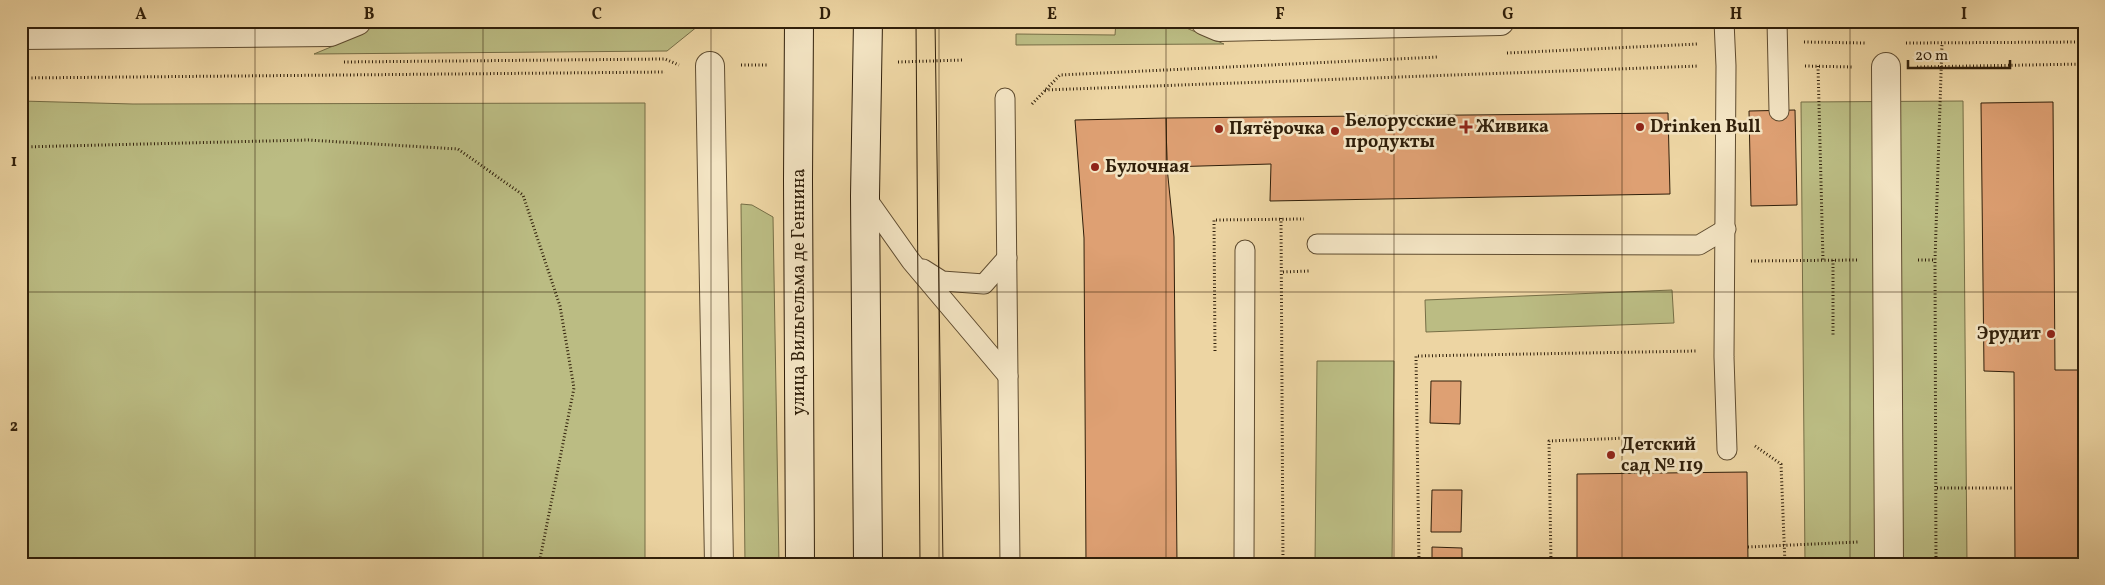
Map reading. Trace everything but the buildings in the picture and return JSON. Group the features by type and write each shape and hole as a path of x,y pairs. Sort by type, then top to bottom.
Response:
{"street":[{"path":"21,35 330,32 357,21"},
{"name":"улица Вильгельма де Геннина","path":"799,21 800,564"},
{"path":"868,21 865,196 868,564"},
{"path":"1205,21 1219,26 1500,21"},
{"path":"710,66 719,564"},
{"path":"1886,67 1889,552"}],"lane":[{"path":"1724,21 1726,66 1724,357 1727,450"},
{"path":"1777,21 1779,111"},
{"path":"1005,98 1010,564"},
{"path":"865,196 910,261 1008,376"},
{"path":"1317,244 1699,245 1726,228"},
{"path":"1244,564 1245,250"},
{"path":"910,261 942,282 984,284 1007,258"}],"path":[{"path":"1776,42 1874,43"},
{"path":"1903,43 2084,42"},
{"path":"1497,54 1725,43"},
{"path":"1936,564 1935,260 1942,43"},
{"path":"1447,56 1060,75 1045,90 1726,66"},
{"path":"338,62 665,59 679,65 680,75"},
{"path":"1777,65 1941,68 2084,64"},
{"path":"1818,66 1823,260"},
{"path":"21,78 665,72"},
{"path":"21,147 308,140 458,149 523,195 560,306 574,388 540,564"},
{"path":"1281,218 1283,564"},
{"path":"1833,260 1833,336"},
{"path":"1419,564 1416,356 1704,350"},
{"path":"1551,564 1549,440 1628,438"},
{"path":"1727,450 1756,446 1781,464 1785,564"},
{"path":"1937,488 2014,488"},
{"path":"1748,547 1785,546 1889,552"}],"green space":[{"path":"376,21 698,21 698,26 667,51 314,54 362,34"},
{"path":"1116,21 1177,21 1184,27 1224,44 1016,45 1016,34 1115,35"},
{"path":"21,101 133,104 645,103 645,564 21,564"},
{"path":"1963,101 1967,564 1805,564 1801,102"},
{"path":"741,204 752,205 773,217 779,564 745,564"},
{"path":"1672,290 1674,323 1426,332 1425,300"},
{"path":"1317,361 1394,361 1392,564 1315,564"}],"tram line":[{"path":"916,21 920,564"},
{"path":"935,21 943,564"}],"place":[{"name":"Живика","path":"1466,127"},
{"name":"Drinken Bull","path":"1640,127"},
{"name":"Пятёрочка","path":"1219,129"},
{"name":"Белорусские продукты","path":"1335,131"},
{"name":"Булочная","path":"1095,167"},
{"name":"Эрудит","path":"2051,334"},
{"name":"Детский сад № 119","path":"1611,455"}]}
